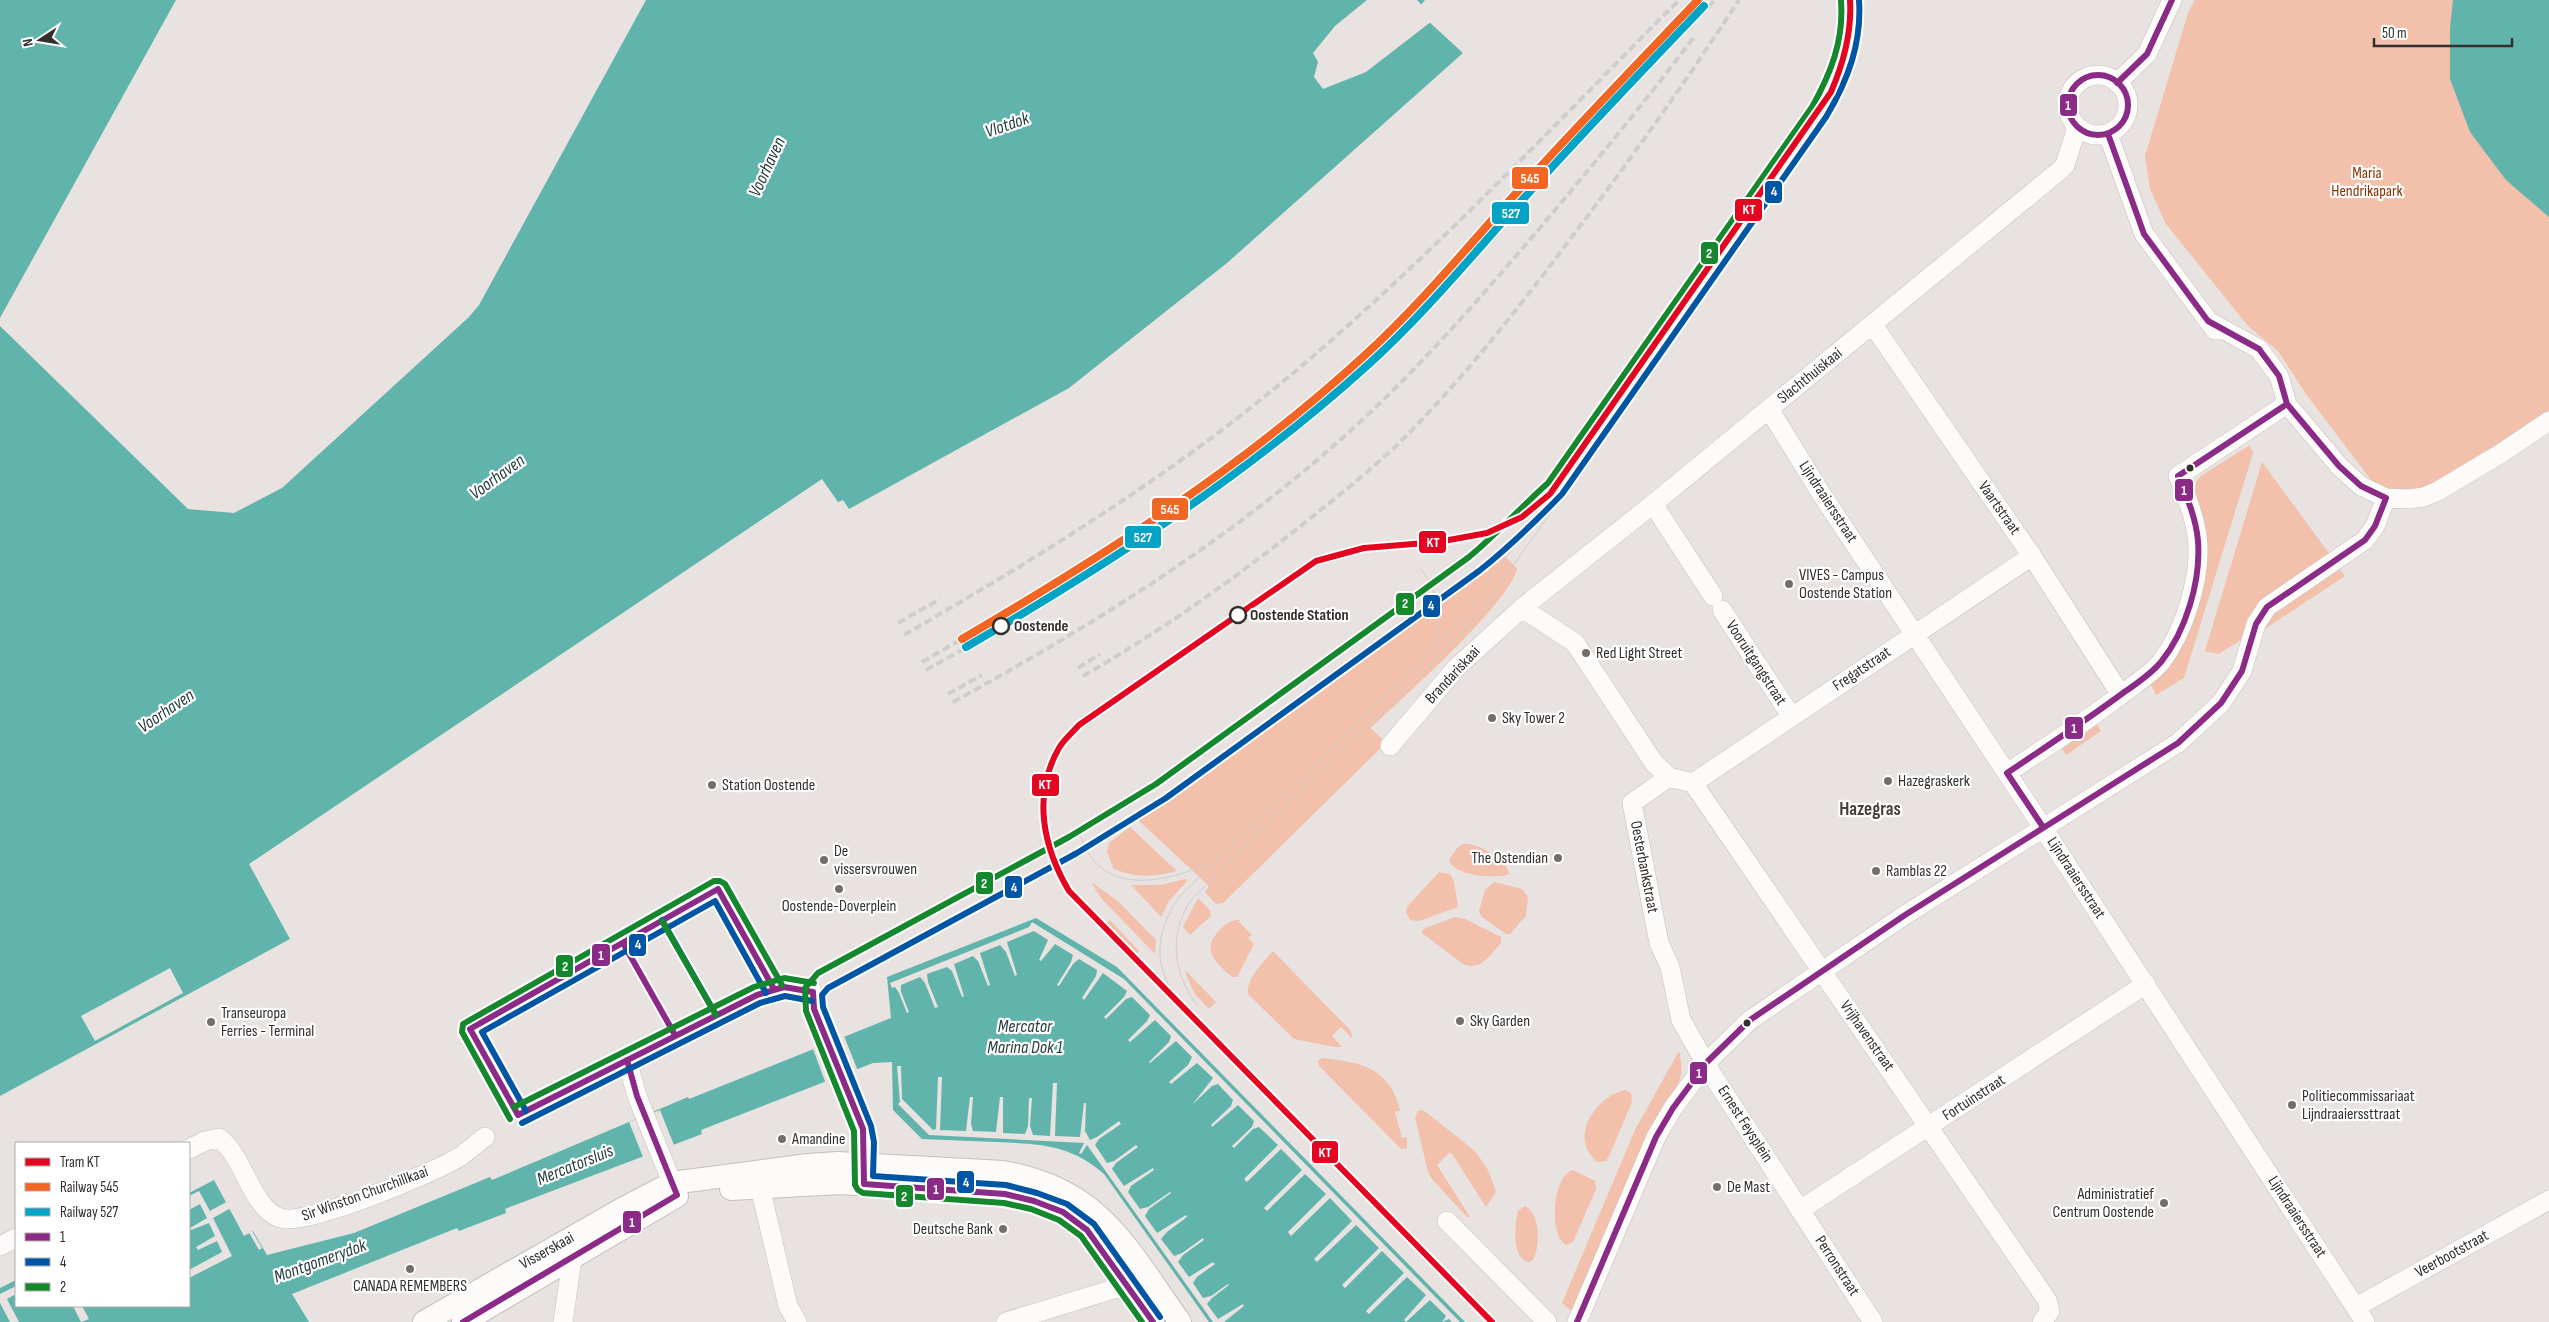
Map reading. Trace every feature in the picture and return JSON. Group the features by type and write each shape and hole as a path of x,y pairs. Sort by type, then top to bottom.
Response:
{"street":[{"path":"2117,82 2147,54 2172,0"},
{"path":"2096,76 2107,77 2117,82 2127,97 2126,115 2122,123 2108,134 2095,135 2077,127 2070,117 2068,106 2070,95 2076,85 2085,78 2096,76"},
{"name":"Slachthuiskaai","path":"1522,608 1653,504 2065,165 2077,127"},
{"path":"2108,134 2144,234 2208,321 2259,349 2273,365 2279,376 2287,404 2339,466 2360,486 2386,498 2409,500 2424,497 2438,491 2549,422"},
{"name":"Vaartstraat","path":"1872,325 2032,556 2121,695"},
{"path":"2007,774 2121,695 2161,663 2182,626 2196,584 2200,559 2198,536 2189,501 2178,476 2287,404"},
{"name":"Lijndraaiersstraat","path":"1769,409 1822,495 2043,827 2361,1315"},
{"path":"1708,1062 1750,1020 1905,915 2178,743 2221,703 2242,671 2256,624 2267,607 2365,540 2375,526 2386,498"},
{"name":"Vooruitgangstraat","path":"1653,504 1791,716"},
{"name":"Fregatstraat","path":"1693,783 2032,556"},
{"path":"1522,608 1575,643 1654,763 1669,777 1693,783"},
{"name":"Brandariskaai","path":"1390,746 1456,668 1522,608"},
{"name":"Oesterbankstraat","path":"1669,777 1632,803 1659,944 1670,967 1681,1020"},
{"name":"Vrijhavenstraat","path":"1693,783 2047,1300 2046,1317"},
{"name":"Fortuinstraat","path":"1800,1210 2146,984"},
{"path":"813,992 814,1009 863,1129 865,1174"},
{"name":"Ernest Feysplein","path":"1681,1020 1708,1062 1713,1076 1800,1210"},
{"path":"627,1060 645,1116 675,1189 759,1180 834,1183 865,1174 1003,1172 1029,1176 1066,1191 1089,1206 1107,1223 1180,1322"},
{"name":"Ernest Feysplein","path":"1577,1322 1656,1137 1673,1108 1708,1062"},
{"name":"Sir Winston Churchillkaai","path":"190,1149 206,1141 219,1138 230,1146 265,1207 280,1218 299,1219 364,1198 438,1168 461,1156 485,1136"},
{"path":"865,1174 1005,1194 1034,1200 1063,1212 1087,1230 1153,1322"},
{"path":"759,1180 788,1306 797,1322"},
{"name":"Visserskaai","path":"463,1322 568,1261 675,1189"},
{"name":"Visserskaai","path":"424,1322 622,1209 675,1189"},
{"name":"Veerbootstraat","path":"2361,1315 2549,1200"},
{"name":"Perronstraat","path":"1800,1210 1873,1322"},
{"path":"1447,1221 1547,1322"},
{"path":"0,1246 15,1238"},
{"path":"563,1322 571,1267 568,1261"},
{"path":"1006,1322 1127,1285"}],"green space":[{"name":"Maria Hendrikapark","path":"2195,0 2549,0 2549,415 2428,490 2390,494 2371,480 2306,394 2278,351 2248,326 2166,224 2150,189 2145,156 2188,13"},
{"path":"2250,445 2253,453 2184,678 2156,695 2150,683 2184,638 2196,482 2202,475"},
{"path":"2262,462 2331,556 2259,605 2251,614 2243,639 2218,654 2205,651"},
{"path":"1504,555 1517,569 1509,585 1495,605 1452,651 1371,728 1386,743 1223,903 1216,904 1205,892 1209,886 1138,820"},
{"path":"2338,566 2345,576 2257,634 2264,619"},
{"path":"2097,725 2101,731 2066,755 2062,748"},
{"path":"1130,827 1177,871 1146,876 1114,869 1107,852 1109,843"},
{"path":"1463,844 1476,846 1491,853 1503,863 1509,874 1485,876 1458,870 1449,860 1457,848"},
{"path":"1439,872 1450,874 1454,881 1458,907 1419,921 1410,920 1406,912 1407,907"},
{"path":"1185,879 1187,881 1169,901 1161,917 1131,885 1161,885"},
{"path":"1091,882 1118,901 1156,940 1155,954 1101,898"},
{"path":"1494,882 1522,889 1528,897 1526,916 1510,934 1506,934 1482,917 1479,911 1485,890"},
{"path":"1198,898 1210,910 1211,916 1190,935 1183,927"},
{"path":"1455,917 1465,919 1501,937 1501,943 1485,961 1475,966 1463,964 1422,933 1423,929"},
{"path":"1110,920 1139,951 1136,954 1107,923"},
{"path":"1240,920 1239,922 1252,935 1248,938 1254,944 1237,977 1232,977 1217,963 1211,952 1211,946 1212,940 1217,933 1227,923"},
{"path":"1273,951 1351,1031 1352,1038 1341,1027 1332,1036 1342,1047 1294,1039 1248,994 1248,988 1253,976"},
{"path":"1184,969 1216,1002 1209,1009 1194,993"},
{"path":"1679,1051 1681,1073 1678,1084 1666,1103 1572,1311 1562,1303 1635,1130"},
{"path":"1322,1058 1361,1065 1381,1076 1395,1096 1400,1110 1395,1112 1402,1138 1407,1137 1407,1148 1401,1149 1319,1066 1318,1061"},
{"path":"1625,1090 1631,1093 1632,1102 1606,1161 1597,1162 1586,1145 1585,1134 1590,1117 1602,1102 1617,1092"},
{"path":"1423,1110 1475,1151 1488,1170 1496,1192 1486,1207 1450,1152 1437,1165 1470,1217 1467,1217 1432,1179 1428,1172 1415,1117 1418,1111"},
{"path":"1573,1170 1595,1181 1596,1189 1573,1242 1566,1245 1560,1239 1557,1230 1555,1205 1561,1182 1566,1174"},
{"path":"1525,1206 1534,1216 1538,1231 1535,1254 1533,1260 1529,1262 1519,1255 1516,1240 1518,1211"}],"water":[{"path":"0,0 176,0 0,318"},
{"path":"646,0 1425,0 1416,10 1463,53 1227,263 1069,388 849,509 843,500 838,502 822,479 249,864 290,939 0,1096 0,326 188,509 234,513 282,488 469,317 479,305"},
{"path":"2453,0 2549,0 2549,217 2506,180 2470,132 2450,79 2450,28"},
{"name":"Mercator Marina Dok 1","path":"1036,918 1117,967 1465,1322 1209,1322 1104,1174 1091,1164 1066,1151 1040,1145 922,1139 893,1110 892,1062 873,1063 701,1130 702,1134 505,1209 506,1213 459,1231 457,1228 292,1294 309,1322 0,1322 0,1288 15,1280 15,1307 190,1307 190,1192 214,1180 244,1236 253,1231 267,1255 354,1233 490,1177 492,1180 688,1097 689,1099 891,1018 887,977"}],"pier":[{"path":"1367,0 1417,0 1423,6 1419,10 1432,21 1366,72 1323,89 1314,77 1318,62 1313,53 1335,26"},
{"path":"1032,922 1124,979 1460,1322 1452,1322 1449,1319 1442,1322 1446,1316 1430,1300 1406,1322 1404,1320 1426,1295 1407,1277 1369,1314 1366,1311 1404,1273 1382,1251 1345,1288 1342,1285 1379,1248 1356,1225 1317,1262 1314,1259 1352,1221 1330,1198 1291,1236 1288,1232 1326,1194 1305,1174 1267,1211 1264,1208 1302,1170 1281,1149 1247,1182 1244,1179 1278,1145 1259,1127 1253,1129 1234,1148 1232,1146 1252,1127 1254,1121 1238,1105 1212,1127 1211,1125 1231,1106 1233,1100 1218,1084 1212,1086 1192,1105 1213,1078 1197,1063 1171,1084 1169,1082 1188,1065 1192,1057 1176,1041 1150,1063 1169,1042 1171,1036 1155,1020 1130,1042 1128,1040 1147,1021 1150,1015 1132,997 1126,999 1106,1019 1104,1017 1124,997 1127,991 1103,973 1084,1000 1082,998 1096,976 1097,970 1079,959 1073,964 1059,986 1057,985 1071,962 1073,955 1055,944 1041,961 1039,960 1048,940 1034,931 1007,942 1017,975 1015,976 1006,952 1000,945 980,953 990,985 988,986 978,961 973,956 954,964 964,996 962,997 952,971 947,967 927,974 928,982 938,1007 935,1008 925,983 920,977 901,985 901,992 909,1012 907,1013 899,993 895,987 892,988 890,983 1029,927"},
{"path":"170,968 183,993 95,1041 81,1016"},
{"path":"844,1036 858,1071 826,1084 813,1049"},
{"path":"897,1066 901,1066 902,1099 933,1130 936,1129 938,1077 942,1077 940,1130 966,1131 970,1097 973,1097 971,1124 973,1131 996,1132 1000,1097 1003,1097 1003,1133 1025,1134 1028,1126 1029,1098 1032,1098 1030,1126 1033,1135 1050,1136 1053,1083 1057,1083 1055,1136 1080,1137 1084,1103 1086,1103 1085,1131 1090,1140 1119,1121 1121,1124 1099,1139 1095,1145 1107,1163 1114,1161 1136,1145 1138,1147 1116,1163 1112,1169 1124,1186 1153,1168 1154,1170 1131,1186 1128,1192 1140,1209 1148,1207 1170,1192 1149,1209 1145,1216 1157,1233 1186,1215 1187,1217 1161,1239 1174,1256 1182,1253 1203,1238 1204,1240 1183,1255 1178,1262 1189,1277 1213,1262 1215,1264 1197,1277 1193,1283 1203,1298 1211,1296 1229,1285 1207,1304 1218,1319 1243,1304 1244,1306 1224,1322 1213,1322 1087,1145 1081,1154 1079,1153 1084,1143 929,1135 898,1104 900,1102"},
{"path":"660,1110 674,1145 643,1157 629,1122"},
{"path":"199,1191 210,1211 228,1201 231,1208 213,1218 232,1256 190,1277 190,1269 222,1252 217,1241 198,1250 196,1247 215,1236 209,1223 191,1230 190,1228 207,1218 200,1204 190,1209 190,1196"},
{"path":"251,1229 262,1248 259,1250 248,1231"},
{"path":"15,1286 15,1295 7,1299 19,1322 10,1322 0,1303 0,1294"},
{"path":"74,1307 83,1307 89,1319 81,1322"}],"tram line":[{"name":"KT","path":"1492,1322 1069,891 1060,874 1047,839 1043,802 1046,784 1059,748 1079,725 1316,561 1364,548 1438,542 1487,533 1522,517 1550,494 1831,92 1840,70 1846,47 1850,24 1850,0"},
{"path":"1182,1007 1166,979 1160,953 1164,926 1179,897 1435,646 1468,610 1555,489"},
{"path":"1198,1006 1183,981 1176,954 1179,927 1191,900 1445,650 1477,616 1564,494"},
{"path":"1421,569 1435,596 1439,615 1435,645"},
{"path":"1078,826 1086,849 1097,865 1112,875 1129,879 1148,880 1188,872 1207,864"}],"railway":[{"path":"904,635 989,585 1114,506 1195,450 1294,372 1352,322 1463,217 1679,0"},
{"path":"926,670 1036,607 1144,539 1247,466 1297,426 1345,385 1395,337 1581,138 1715,0"},
{"path":"1083,676 1198,603 1253,563 1363,476 1419,423 1485,348 1548,269 1656,123 1739,0"},
{"path":"953,702 1060,641 1216,539 1266,502 1360,422 1432,350 1501,274 1621,131 1694,37"},
{"path":"898,623 940,599"},
{"path":"922,662 962,639"},
{"path":"1078,668 1100,654"},
{"path":"948,694 982,675"}],"rail line":[{"name":"545","path":"962,639 1068,575 1171,508 1318,397 1385,337 1563,142 1698,0"},
{"name":"527","path":"966,647 1125,550 1176,516 1276,443 1323,404 1391,344 1569,149 1704,6"}],"transit line":[{"name":"4","path":"1160,1317 1094,1224 1067,1204 1037,1193 1006,1185 873,1176 874,1142 871,1126 823,1007 822,995 828,988 1077,853 1166,798 1479,571 1532,524 1562,494 1826,117 1841,89 1852,61 1858,31 1859,0"},
{"name":"1","path":"2117,83 2147,54 2172,0"},
{"name":"2","path":"1142,1322 1081,1236 1059,1220 1031,1209 1004,1203 863,1193 858,1190 855,1185 854,1131 806,1011 805,988 818,973 1069,837 1156,784 1469,557 1499,530 1548,483 1812,107 1825,82 1835,56 1840,29 1841,1"},
{"name":"1","path":"2098,75 2114,80 2119,84 2123,89 2128,105 2123,121 2119,126 2114,130 2098,135 2082,130 2077,126 2073,121 2068,105 2073,89 2077,84 2082,80 2098,75"},
{"name":"1","path":"1577,1322 1656,1137 1673,1108 1708,1061 1750,1020 1905,915 2178,743 2221,703 2242,671 2256,624 2267,607 2365,540 2375,526 2386,498 2361,486 2339,466 2287,404 2279,376 2259,349 2208,321 2144,234 2108,134"},
{"name":"1","path":"2043,827 2007,773 2148,675 2170,650 2184,621 2190,605 2197,572 2198,541 2193,516 2178,476 2287,404"},
{"name":"2","path":"510,1119 462,1032 463,1024 714,881 720,881 725,884 782,985"},
{"name":"1","path":"518,1115 470,1029 718,889 774,989"},
{"name":"4","path":"526,1111 482,1032 715,901 766,993"},
{"name":"4","path":"662,920 716,1015"},
{"name":"2","path":"662,921 716,1015"},
{"name":"1","path":"623,943 675,1035"},
{"name":"2","path":"514,1107 754,987 784,978 814,983"},
{"name":"1","path":"518,1115 757,995 784,987 813,992"},
{"name":"1","path":"813,992 814,1009 863,1129 864,1184 1005,1194 1034,1201 1063,1212 1087,1230 1153,1322"},
{"name":"4","path":"522,1123 760,1003 785,996 812,1001"},
{"name":"1","path":"463,1322 677,1195 637,1096 627,1060"}],"place":[{"name":"VIVES - Campus Oostende Station","path":"1789,584"},
{"name":"Oostende Station","path":"1238,615"},
{"name":"Oostende","path":"1001,626"},
{"name":"Red Light Street","path":"1586,653"},
{"name":"Sky Tower 2","path":"1492,718"},
{"name":"Hazegraskerk","path":"1888,781"},
{"name":"Station Oostende","path":"712,785"},
{"name":"The Ostendian","path":"1558,858"},
{"name":"De vissersvrouwen","path":"824,860"},
{"name":"Ramblas 22","path":"1876,871"},
{"name":"Oostende-Doverplein","path":"839,889"},
{"name":"Sky Garden","path":"1460,1021"},
{"name":"Transeuropa Ferries - Terminal","path":"211,1022"},
{"name":"Politiecommissariaat Lijndraaierssttraat","path":"2292,1105"},
{"name":"Amandine","path":"782,1139"},
{"name":"De Mast","path":"1717,1187"},
{"name":"Administratief Centrum Oostende","path":"2164,1203"},
{"name":"Deutsche Bank","path":"1003,1229"},
{"name":"CANADA REMEMBERS","path":"410,1269"}],"district":[{"name":"Hazegras","path":"1870,809"}],"water label":[{"name":"Vlotdok","path":"1007,125"},
{"name":"Voorhaven","path":"767,167"},
{"name":"Voorhaven","path":"497,477"},
{"name":"Voorhaven","path":"166,711"},
{"name":"Mercatorsluis","path":"575,1165"},
{"name":"Montgomerydok","path":"320,1261"}]}
